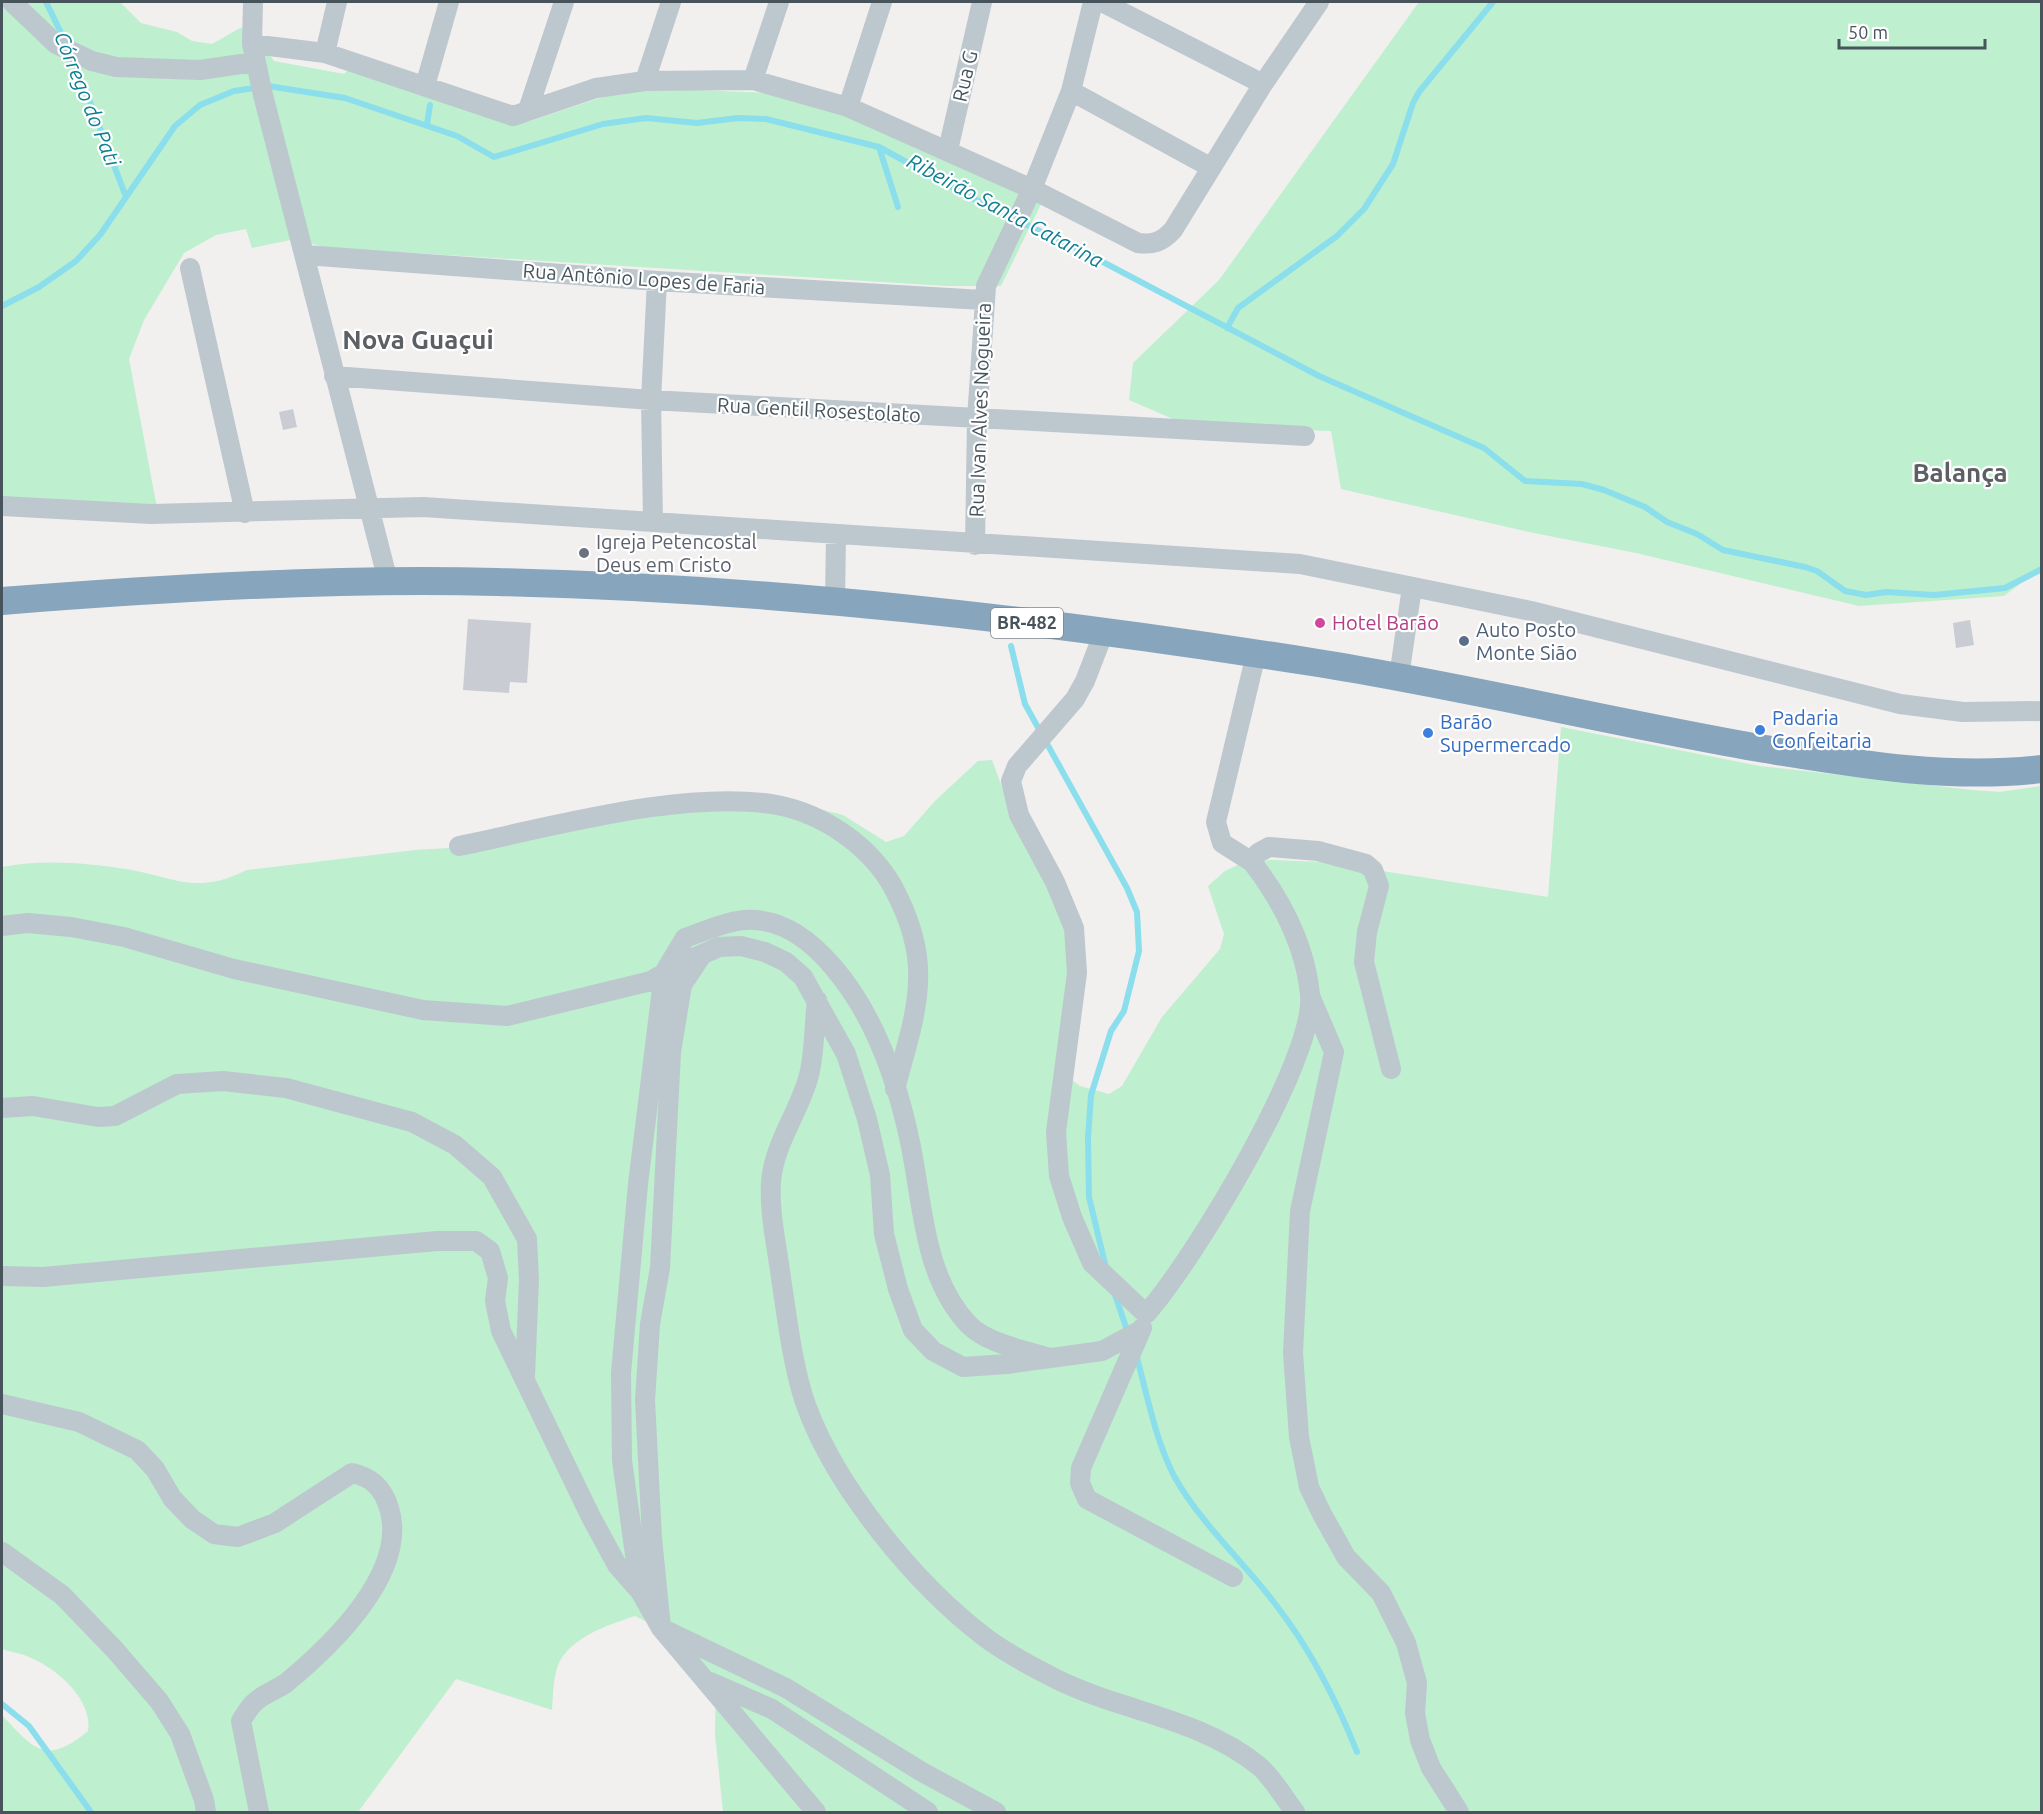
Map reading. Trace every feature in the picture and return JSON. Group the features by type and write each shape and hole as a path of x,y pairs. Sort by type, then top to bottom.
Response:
{"highway":[{"name":"BR-482","path":"2,601 109,593 388,581 499,582 701,590 834,602 1104,632 1256,654 1399,677 1710,739 1849,763 1968,774 2042,769"}],"street":[{"path":"12,2 56,44 86,58 116,67 200,70 255,60 325,52 513,116 596,88 645,81 753,80 848,107 1032,189 1138,243 1155,243 1173,230 1210,167 1318,2"},
{"path":"253,2 255,60 263,95 388,581"},
{"path":"325,52 337,2"},
{"path":"425,86 449,2"},
{"path":"528,110 564,2"},
{"path":"645,81 671,2"},
{"path":"753,80 779,2"},
{"path":"848,107 882,2"},
{"name":"Rua G","path":"948,150 982,2"},
{"name":"Rua Ivan Alves Nogueira","path":"975,545 977,419 983,300 986,285 1032,189 1071,91 1093,2"},
{"path":"1102,2 1263,84"},
{"path":"1071,91 1210,167"},
{"name":"Rua Antônio Lopes de Faria","path":"305,255 657,281 983,300"},
{"path":"190,268 245,513"},
{"path":"653,522 651,400 657,281"},
{"name":"Rua Gentil Rosestolato","path":"334,376 651,400 1305,436"},
{"path":"2,506 151,514 423,507 975,545 1300,564 1541,614 1900,704 1963,712 2042,711"},
{"path":"834,602 836,535"},
{"path":"1399,677 1412,587"},
{"path":"1104,632 1085,681 1075,699 1017,766 1011,781 1019,815 1055,882 1074,928 1077,973 1056,1132 1059,1176 1072,1216 1092,1263 1144,1322"},
{"path":"1256,654 1216,822 1222,843 1252,862 1285,912 1301,949 1310,996 1334,1052 1300,1211 1293,1353 1299,1437 1309,1487 1322,1514 1346,1557 1381,1593 1406,1643 1417,1683 1415,1713 1420,1740 1431,1768 1459,1812"},
{"path":"459,846 652,808 718,801 779,806 822,821 859,844 885,873 904,907 915,945 918,982 895,1089"},
{"path":"1252,862 1258,853 1269,847 1318,851 1366,864 1373,870 1379,886 1367,932 1364,962 1391,1069"},
{"path":"640,1591 622,1460 621,1373 639,1173 658,1042 664,973 684,938 754,920 786,927 819,951 860,1004 880,1044 910,1141 929,1247 937,1274 953,1303 970,1326 991,1338 1049,1358"},
{"path":"2,926 28,923 92,931 124,937 234,969 433,1010 507,1016 651,981 719,947 741,946 765,952 786,962 803,977 846,1054 867,1119 880,1175 884,1234 898,1289 914,1330 933,1352 963,1367 1102,1351 1144,1322"},
{"path":"661,1628 652,1538 645,1400 650,1324 660,1268 671,1052 682,985 702,955"},
{"path":"1233,1576 1087,1499 1080,1483 1081,1468 1144,1322 1198,1241 1276,1107 1303,1033 1310,996"},
{"path":"817,1000 809,1075 782,1139 771,1178 770,1208 786,1316 806,1404 830,1457 878,1530 952,1610 988,1640 1057,1679 1144,1714 1192,1726 1229,1746 1261,1767 1295,1812"},
{"path":"2,1107 33,1106 98,1117 115,1116 177,1084 223,1081 286,1088 412,1122 455,1145 492,1177 527,1239 529,1280 525,1378"},
{"path":"2,1276 44,1277 437,1241 476,1241 490,1251 498,1278 495,1301 501,1331 591,1517 617,1565 640,1591 661,1628 816,1812"},
{"path":"2,1404 79,1422 137,1450 155,1469 172,1498 192,1519 214,1534 238,1537 275,1523 352,1473 368,1476 385,1495 394,1523 390,1557 365,1601 328,1646 284,1685 255,1702 241,1721 259,1812"},
{"path":"2,1552 62,1595 116,1650 159,1701 180,1734 204,1800 206,1812"},
{"path":"661,1628 786,1688 922,1772 996,1812"},
{"path":"705,1680 772,1709 928,1812"}],"green space":[{"path":"2,2 120,2 141,23 177,32 192,41 212,44 240,28 253,26 256,36 274,61 344,74 349,69 517,122 530,121 618,92 672,89 771,93 827,105 1043,200 1001,286 947,286 327,248 295,239 252,248 246,229 216,235 184,253 144,320 129,359 157,508 2,501"},
{"path":"1419,2 2041,2 2041,568 2004,596 1859,606 1636,553 1529,532 1341,489 1331,431 1187,425 1129,400 1133,363 1219,280"},
{"path":"1561,727 1760,766 2000,792 2041,786 2041,1812 723,1812 715,1734 716,1678 672,1634 635,1616 588,1635 577,1642 560,1660 556,1672 552,1710 456,1679 358,1812 2,1812 2,1715 33,1745 51,1750 74,1742 88,1731 88,1719 79,1696 61,1677 23,1654 2,1649 2,867 33,863 80,864 126,869 186,882 214,882 247,870 415,850 499,845 639,807 779,799 843,815 886,842 904,836 935,801 978,761 992,760 1009,806 1062,914 1071,970 1069,1078 1080,1086 1109,1094 1122,1086 1162,1017 1220,949 1224,934 1208,886 1225,871 1244,862 1272,860 1325,862 1548,897"}],"building":[{"path":"293,409 297,427 283,430 279,412"},
{"path":"468,619 531,623 527,683 510,682 509,693 463,690"},
{"path":"1970,620 1974,645 1956,648 1953,623"}],"waterway":[{"name":"Córrego do Pati","path":"46,2 66,43"},
{"path":"1227,328 1238,308 1337,236 1364,209 1393,164 1413,103 1419,92 1493,2"},
{"name":"Córrego do Pati","path":"73,57 126,197"},
{"name":"Ribeirão Santa Catarina","path":"2,306 39,287 76,261 100,235 175,126 200,105 234,91 268,86 345,98 457,136 494,157 603,124 646,118 697,123 738,118 766,119 879,147 987,206 1086,253 1319,376 1484,448 1525,481 1582,484 1604,490 1645,507 1667,522 1697,534 1723,550 1805,567 1817,571 1845,591 1866,595 1886,592 1934,595 2005,588 2042,569"},
{"path":"427,124 430,105"},
{"path":"879,147 898,207"},
{"path":"1011,646 1025,704 1127,888 1137,912 1139,951 1124,1011 1111,1031 1091,1095 1088,1138 1089,1197 1106,1268"},
{"path":"1114,1292 1128,1333"},
{"path":"1136,1354 1157,1432 1174,1476 1209,1526 1289,1622 1331,1694 1357,1752"},
{"path":"2,1704 29,1726 91,1812"}],"place":[{"name":"Igreja Petencostal Deus em Cristo","path":"584,553"},
{"name":"Hotel Barão","path":"1320,623"},
{"name":"Auto Posto Monte Sião","path":"1464,641"},
{"name":"Padaria Confeitaria","path":"1760,730"},
{"name":"Barão Supermercado","path":"1428,733"}],"district":[{"name":"Nova Guaçui","path":"418,340"},
{"name":"Balança","path":"1960,473"}]}
